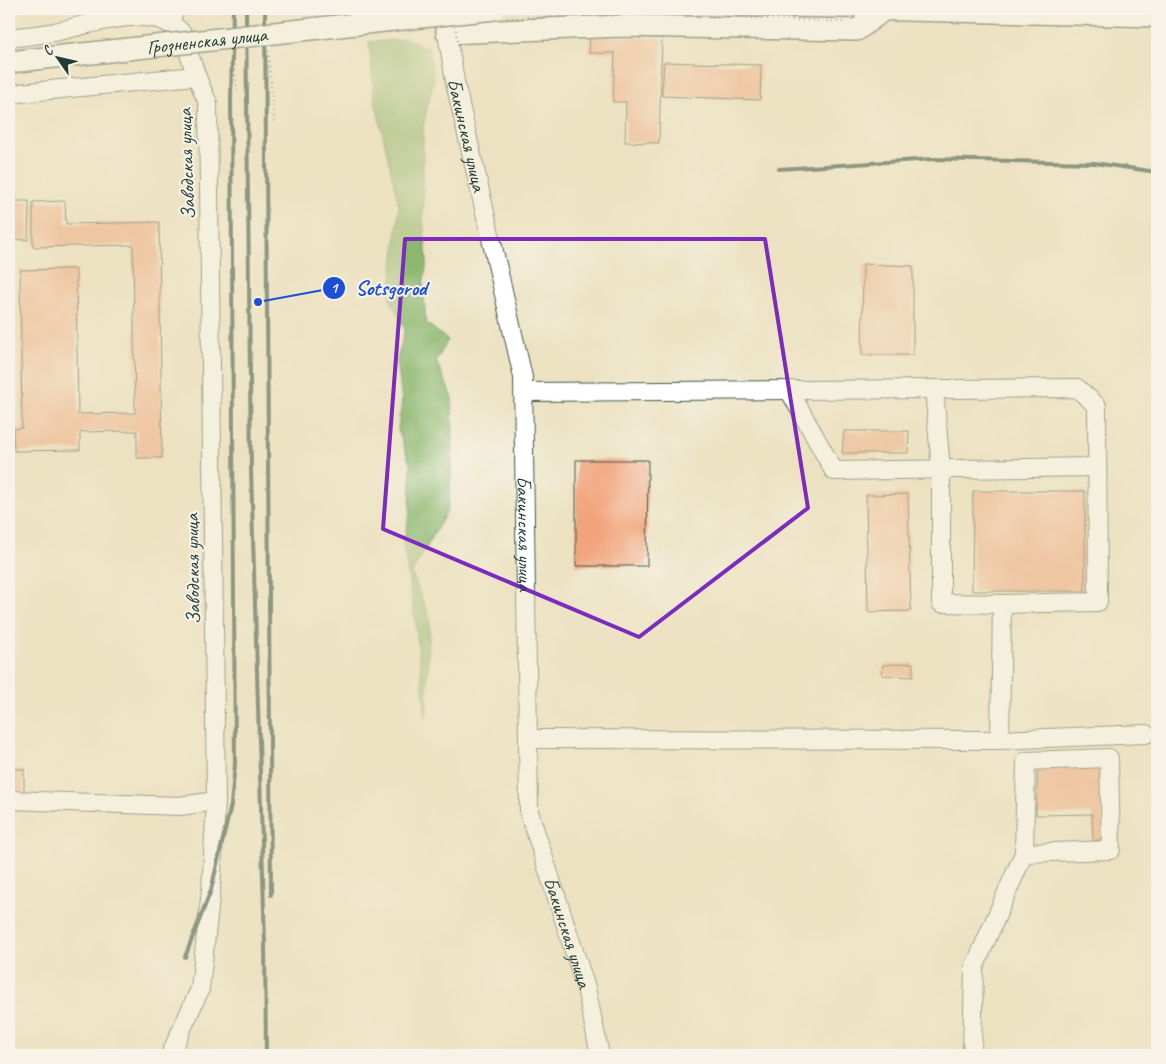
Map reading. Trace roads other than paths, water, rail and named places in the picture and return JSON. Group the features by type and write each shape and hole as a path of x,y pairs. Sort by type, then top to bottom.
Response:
{"main road":[{"name":"Бакинская улица","path":"446,9 451,31"},
{"path":"482,9 522,28"},
{"name":"Грозненская улица","path":"9,62 494,9"},
{"path":"862,9 1157,16"},
{"path":"451,31 621,26 857,30 885,9"}],"street":[{"path":"9,38 53,33 112,13 172,16"},
{"name":"Заводская улица","path":"170,1055 200,989 210,899 216,801 208,103 196,76 184,36 172,16"},
{"name":"Бакинская улица","path":"451,31 458,96 523,378 529,812 586,988 600,1055"},
{"path":"9,94 196,76"},
{"path":"524,392 789,390 1077,388 1097,406 1098,602 941,603 941,470 934,389"},
{"path":"789,390 834,471 1096,467"},
{"path":"1000,740 1002,604"},
{"path":"528,738 1000,740 1146,734"},
{"path":"972,1055 974,968 1024,853 1026,761 1110,758 1111,850 1024,853"},
{"path":"9,800 180,806 216,801"}],"railway":[{"path":"185,957 211,890 231,805 235,764 231,99 233,9"},
{"path":"246,9 251,469 265,944 266,1055"},
{"path":"265,9 271,895"},
{"path":"779,169 933,159 1094,163 1157,172"}],"place":[{"name":"Sotsgorod","path":"258,302"}]}
